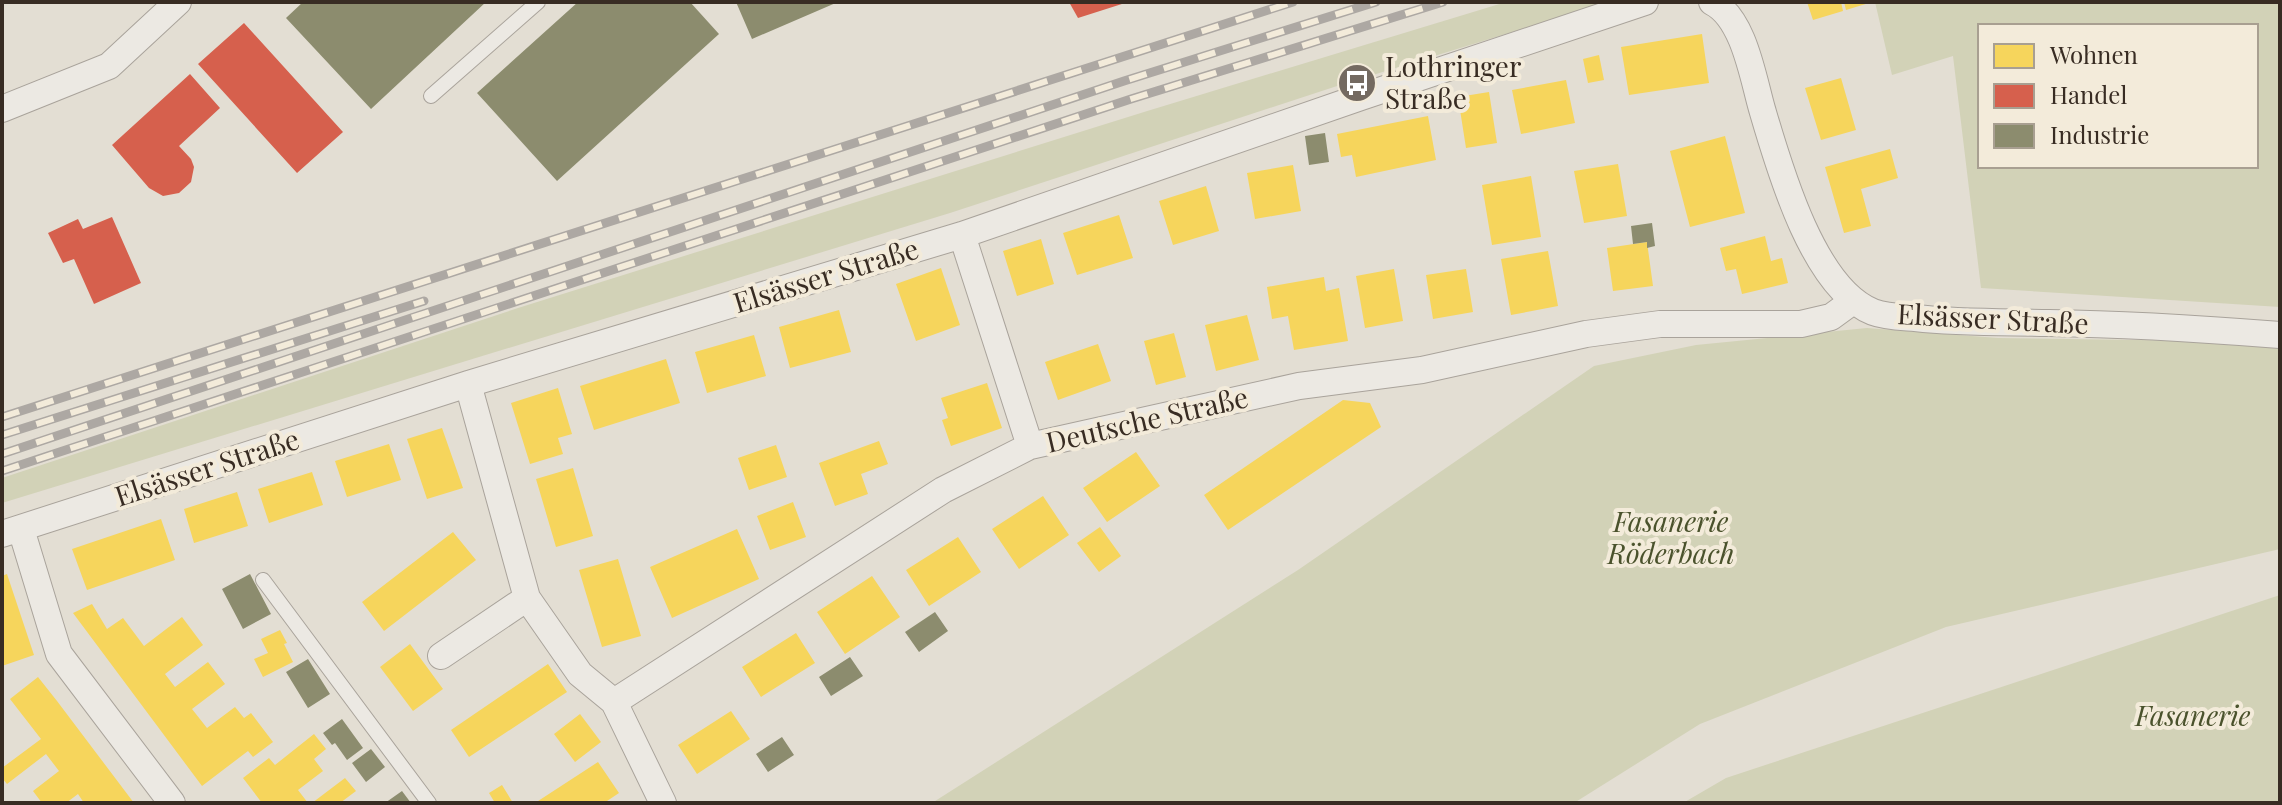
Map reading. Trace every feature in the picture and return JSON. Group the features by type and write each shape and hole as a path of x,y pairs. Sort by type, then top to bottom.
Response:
{"street":[{"path":"2,109 109,66 178,2"},
{"name":"Elsässer Straße","path":"11,532 468,384 962,235 1645,2"},
{"path":"1712,2 1734,23 1795,207 1816,255 1853,301"},
{"path":"962,235 1030,446"},
{"name":"Elsässer Straße","path":"1853,301 1875,312 1924,319 2153,325 2280,335"},
{"name":"Deutsche Straße","path":"614,702 943,490 1030,446 1299,386 1422,370 1586,334 1660,324 1801,324 1831,317 1853,301"},
{"path":"468,384 527,598 580,674 614,702 663,803"},
{"path":"11,532 59,654 172,803"},
{"path":"441,656 527,598"}],"lane":[{"path":"431,96 538,2"},
{"path":"263,580 429,803"}],"green space":[{"path":"1506,2 1610,2 1334,87 950,213 2,503 2,478 518,308"},
{"path":"1875,2 2280,2 2280,307 1981,288 1953,56 1892,75"},
{"name":"Fasanerie Röderbach","path":"1867,328 1998,338 2207,341 2280,349 2280,549 1946,627 1700,724 1574,803 932,803 1298,570 1594,366 1696,345"},
{"name":"Fasanerie","path":"2280,595 2280,803 1683,803 1726,778"}],"building: Wohnen":[{"path":"1807,2 1841,2 1843,11 1813,20"},
{"path":"1844,2 1869,2 1869,3 1846,10"},
{"path":"1702,34 1709,83 1629,95 1621,47"},
{"path":"1599,55 1604,80 1588,83 1583,59"},
{"path":"1841,78 1856,130 1821,140 1805,88"},
{"path":"1566,80 1575,123 1521,134 1512,90"},
{"path":"1489,92 1497,143 1466,148 1458,97"},
{"path":"1428,116 1436,160 1356,177 1352,155 1341,157 1337,134"},
{"path":"1725,136 1745,213 1690,227 1670,151"},
{"path":"1890,149 1898,178 1861,189 1871,226 1844,233 1825,167"},
{"path":"1618,164 1627,216 1584,223 1574,171"},
{"path":"1293,165 1301,211 1255,219 1247,173"},
{"path":"1531,176 1541,237 1492,245 1482,185"},
{"path":"1206,186 1219,231 1173,245 1159,201"},
{"path":"1119,215 1133,258 1077,275 1063,233"},
{"path":"1765,236 1771,261 1782,258 1788,283 1742,294 1736,269 1726,271 1720,248"},
{"path":"1041,239 1054,284 1017,296 1003,251"},
{"path":"1647,242 1653,286 1613,291 1607,248"},
{"path":"1548,251 1558,306 1511,315 1501,259"},
{"path":"941,268 960,325 916,341 896,284"},
{"path":"1394,269 1403,321 1365,328 1356,276"},
{"path":"1466,269 1473,312 1433,319 1426,275"},
{"path":"1324,277 1326,291 1339,288 1348,341 1294,350 1288,316 1272,319 1267,287"},
{"path":"839,310 851,352 790,368 779,327"},
{"path":"1247,315 1259,360 1216,371 1205,325"},
{"path":"1174,333 1186,377 1156,385 1144,341"},
{"path":"754,335 766,376 707,393 695,352"},
{"path":"1098,344 1111,381 1058,400 1045,362"},
{"path":"666,359 680,403 594,430 580,386"},
{"path":"987,383 1002,428 951,446 942,420 948,418 941,398"},
{"path":"558,388 572,434 558,438 563,454 530,464 511,403"},
{"path":"1343,400 1370,403 1381,427 1228,530 1204,495"},
{"path":"442,428 463,488 427,499 407,439"},
{"path":"879,441 888,464 861,474 868,494 835,506 819,463"},
{"path":"389,444 401,480 347,497 335,461"},
{"path":"776,445 787,477 749,490 738,458"},
{"path":"1136,452 1160,486 1107,522 1083,488"},
{"path":"573,468 593,536 556,547 536,479"},
{"path":"312,472 323,505 269,523 258,489"},
{"path":"237,492 248,526 194,543 184,509"},
{"path":"1043,496 1069,535 1019,569 992,529"},
{"path":"793,502 806,537 770,550 757,516"},
{"path":"161,519 175,560 87,590 72,549"},
{"path":"1100,527 1121,556 1099,572 1077,543"},
{"path":"737,529 759,579 672,618 650,567"},
{"path":"453,532 476,560 384,631 362,602"},
{"path":"958,537 981,572 929,606 906,570"},
{"path":"618,559 641,636 602,647 579,570"},
{"path":"7,574 34,655 2,666 2,576"},
{"path":"872,576 900,617 845,654 817,612"},
{"path":"92,604 107,629 123,618 144,646 182,617 203,645 165,674 175,687 208,662 225,684 192,709 207,728 235,707 244,718 251,713 273,742 253,757 248,751 202,786 73,613"},
{"path":"280,630 293,662 263,677 254,659 268,653 261,639"},
{"path":"796,633 815,663 761,697 742,667"},
{"path":"410,644 443,689 413,711 380,667"},
{"path":"548,664 567,692 469,757 451,730"},
{"path":"38,677 134,803 84,803 78,794 66,803 42,803 33,791 59,771 46,754 7,784 2,778 2,768 41,739 10,699"},
{"path":"731,711 750,739 697,774 678,745"},
{"path":"580,714 601,742 575,762 554,734"},
{"path":"314,734 326,749 314,759 323,771 298,790 308,803 262,803 243,778 269,758 275,765"},
{"path":"598,762 619,793 604,803 535,803"},
{"path":"345,778 356,791 340,803 312,803"},
{"path":"502,785 513,803 495,803 489,793"}],"building: Handel":[{"path":"1069,2 1125,2 1125,3 1078,18"},
{"path":"244,23 343,132 297,173 198,64"},
{"path":"190,74 220,108 179,146 194,167 191,182 179,193 163,196 149,188 112,145"},
{"path":"112,217 141,283 94,304 74,259 63,263 48,233 78,219 83,229"}],"building: Industrie":[{"path":"303,2 486,2 371,109 286,18"},
{"path":"578,2 690,2 719,34 557,181 477,93"},
{"path":"736,2 838,2 752,39"},
{"path":"1325,133 1329,162 1309,165 1305,136"},
{"path":"1652,223 1655,246 1647,248 1647,242 1633,244 1631,226"},
{"path":"250,574 271,614 243,629 222,589"},
{"path":"935,612 948,631 919,652 905,632"},
{"path":"850,657 863,676 831,696 819,677"},
{"path":"308,659 330,694 308,708 286,672"},
{"path":"342,719 363,748 347,760 323,733"},
{"path":"782,737 794,755 768,772 756,754"},
{"path":"371,749 385,767 366,782 352,763"},
{"path":"402,791 411,803 385,803"}],"railway":[{"path":"2,417 1293,2"},
{"path":"2,454 1124,81 1376,2"},
{"path":"2,471 1131,99 1443,2"},
{"path":"2,435 424,301"}],"place":[{"name":"Lothringer Straße","path":"1357,83"}]}
